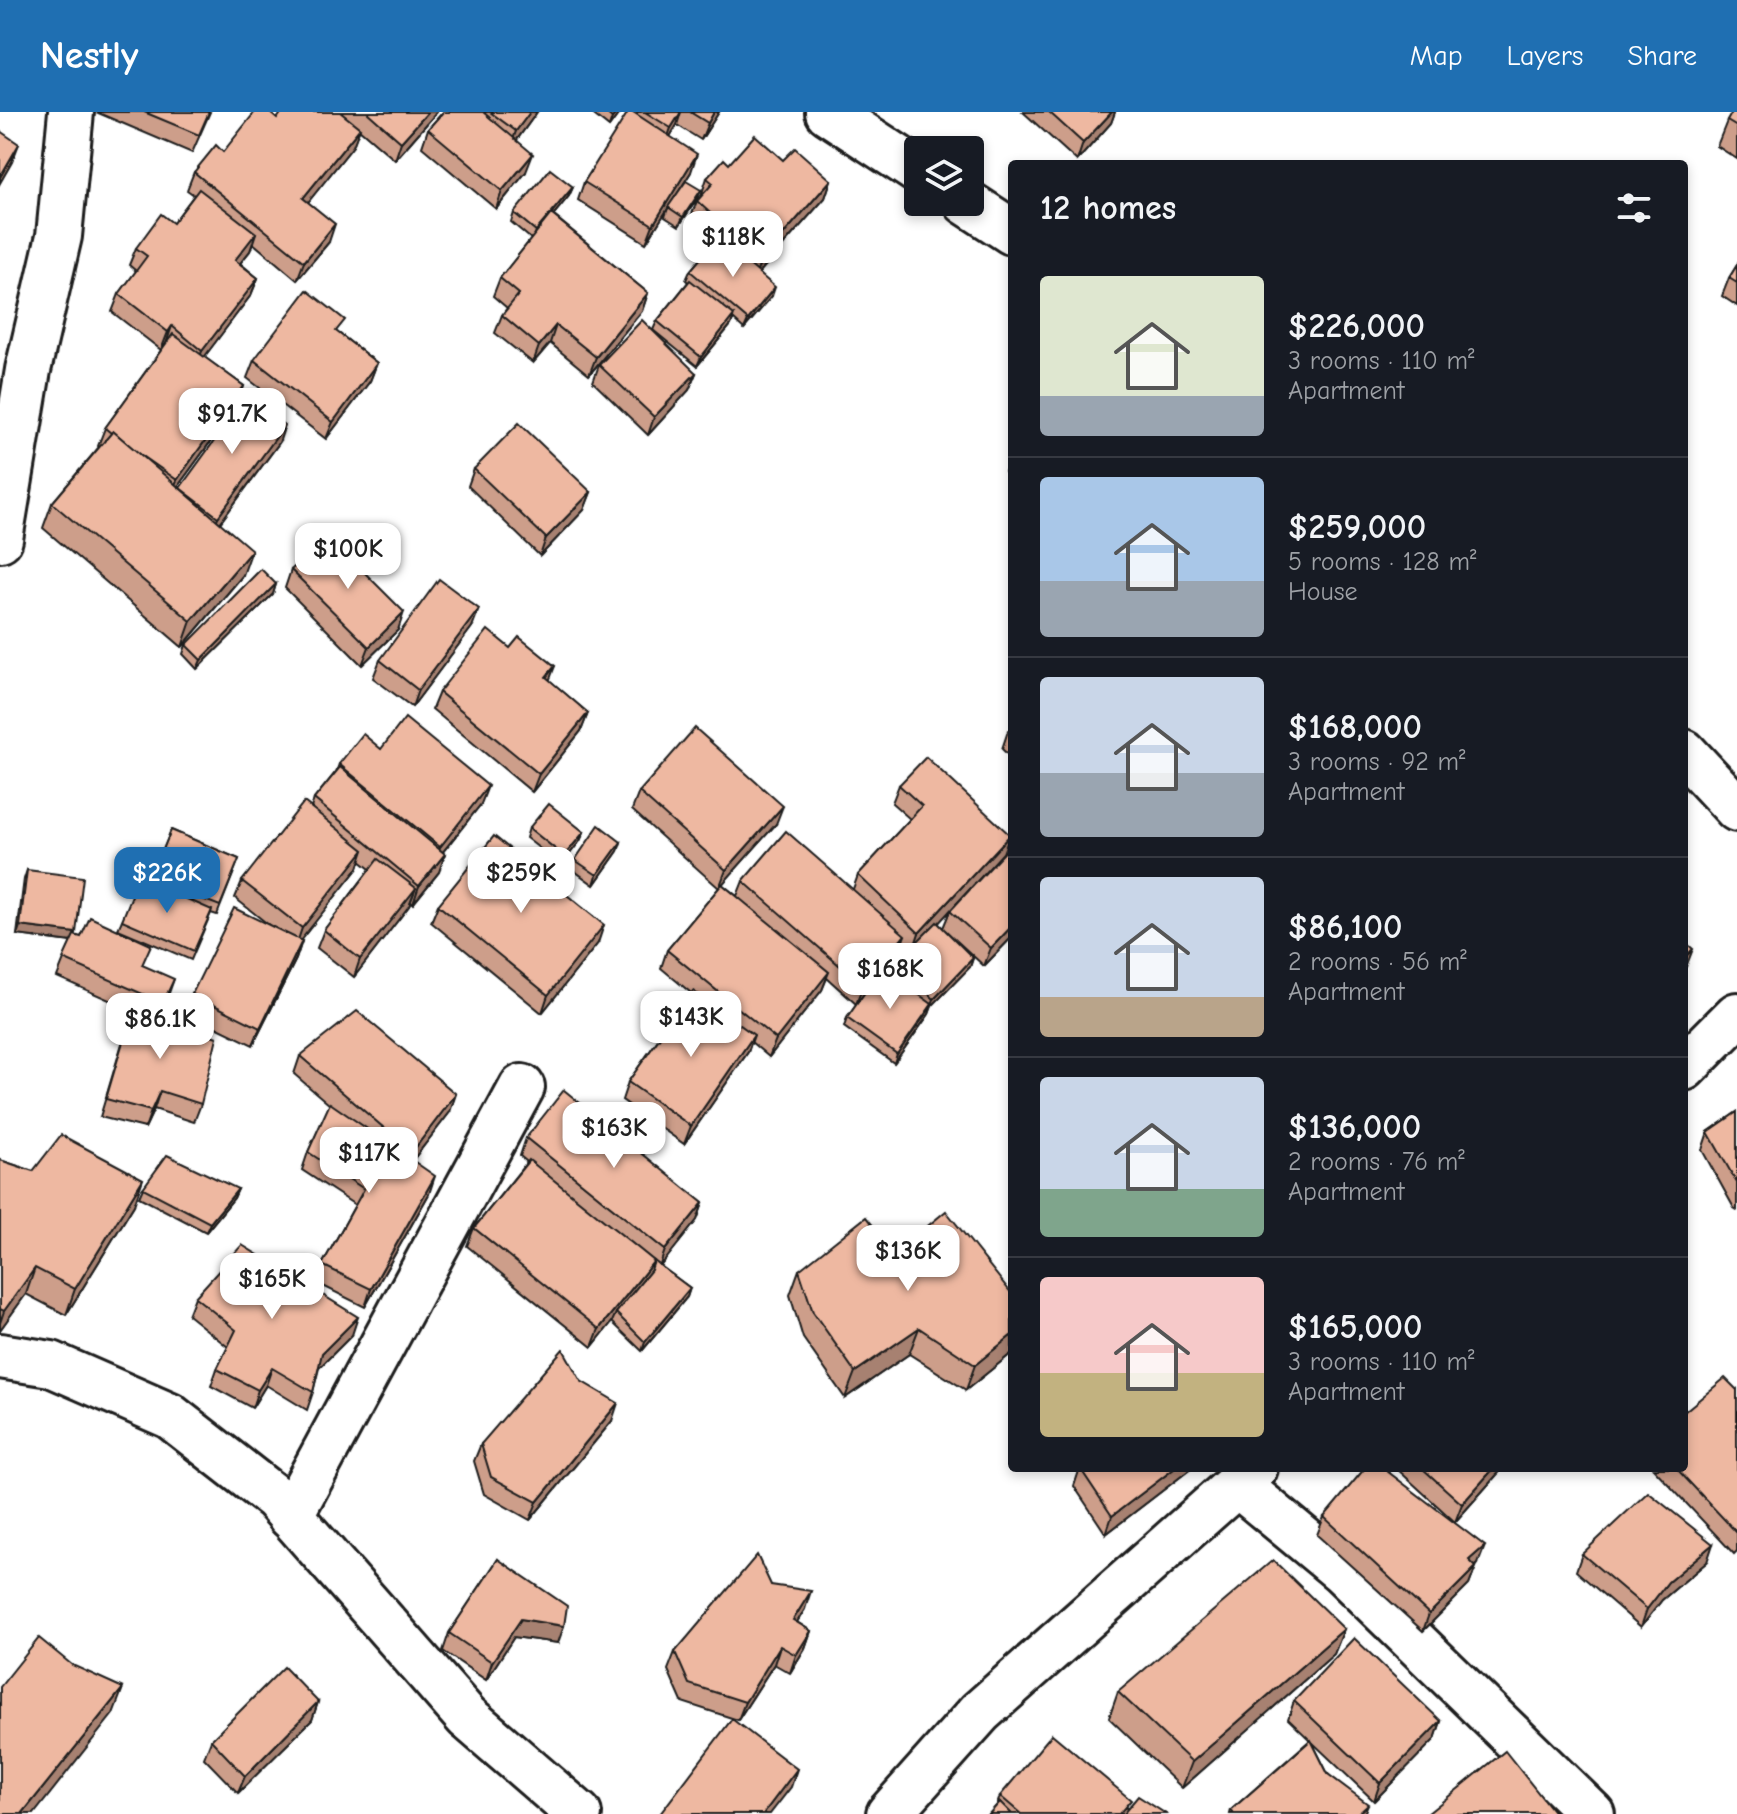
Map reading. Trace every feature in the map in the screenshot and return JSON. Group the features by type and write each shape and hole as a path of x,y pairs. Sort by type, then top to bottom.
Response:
{"street":[{"path":"0,539 14,357 59,236 71,112"},
{"path":"828,112 904,162"},
{"path":"984,214 1008,229"},
{"path":"1688,756 1737,809"},
{"path":"1688,1064 1737,1015"},
{"path":"290,1516 522,1087"},
{"path":"0,1356 51,1364 170,1416 275,1498 467,1717 579,1814"},
{"path":"889,1814 980,1712 1246,1476 1592,1814"}],"building":[{"path":"144,112 209,112 199,135"},
{"path":"255,112 269,112 277,119 282,112 340,112 360,128 303,198 335,224 304,262 194,172 216,145 223,152"},
{"path":"367,112 428,112 401,142"},
{"path":"443,112 483,112 533,154 502,191 428,129"},
{"path":"490,112 530,112 516,131"},
{"path":"628,112 633,112 697,154 653,225 584,182"},
{"path":"645,112 681,112 671,128"},
{"path":"690,112 714,112 708,123"},
{"path":"1049,112 1112,112 1083,143"},
{"path":"1732,112 1737,112 1737,127 1727,121"},
{"path":"0,131 19,144 0,177"},
{"path":"755,135 783,160 795,148 831,180 761,260 697,201 713,183 707,178 724,159 729,164"},
{"path":"550,169 573,187 536,231 514,213"},
{"path":"686,181 701,190 683,217 668,207"},
{"path":"199,189 256,233 235,260 258,278 202,351 172,326 168,332 119,294 147,256 136,248 161,214 173,223"},
{"path":"551,214 648,293 596,357 556,325 539,346 502,315 519,294 500,278"},
{"path":"718,238 775,287 748,320 690,271"},
{"path":"1737,265 1737,283 1729,278"},
{"path":"690,280 734,315 701,357 657,321"},
{"path":"307,290 345,320 336,331 377,363 333,422 254,360"},
{"path":"642,320 696,373 654,417 599,365"},
{"path":"173,334 244,386 177,480 105,428"},
{"path":"247,396 285,425 218,517 180,488"},
{"path":"519,423 591,492 546,538 474,469"},
{"path":"113,431 252,550 191,621 52,503"},
{"path":"327,535 404,612 369,647 291,570"},
{"path":"261,569 276,584 201,660 186,645"},
{"path":"439,579 479,609 418,690 380,660"},
{"path":"488,630 510,648 519,637 555,666 546,677 588,713 539,774 439,692"},
{"path":"405,718 488,786 440,847 339,764 363,734 381,749"},
{"path":"695,728 783,806 726,870 639,792"},
{"path":"926,757 1008,833 1008,837 919,933 858,875 922,806 899,785"},
{"path":"340,767 445,854 419,886 314,799"},
{"path":"304,802 364,850 302,928 242,881"},
{"path":"549,804 584,832 564,856 529,828"},
{"path":"599,825 621,842 597,875 575,860"},
{"path":"171,830 239,859 220,906 151,879"},
{"path":"786,831 905,935 863,986 743,881"},
{"path":"494,836 604,925 548,995 438,905"},
{"path":"1008,848 1008,930 991,948 950,911"},
{"path":"378,859 416,888 360,959 324,930"},
{"path":"27,870 83,877 76,933 20,926"},
{"path":"139,878 212,910 194,951 122,920"},
{"path":"722,884 829,972 776,1039 667,950"},
{"path":"234,908 302,941 260,1028 192,994"},
{"path":"90,917 151,945 142,965 174,979 163,1003 63,959 74,935 81,937"},
{"path":"937,922 973,958 934,999 897,962"},
{"path":"882,968 932,1004 897,1054 847,1018"},
{"path":"693,991 754,1035 691,1126 628,1082"},
{"path":"135,1001 184,1026 217,1037 201,1104 160,1091 151,1111 106,1099"},
{"path":"357,1011 456,1094 412,1152 300,1056"},
{"path":"564,1090 703,1203 665,1250 526,1138"},
{"path":"330,1103 435,1176 371,1289 322,1265 364,1189 308,1152"},
{"path":"1737,1112 1737,1183 1708,1132"},
{"path":"61,1135 143,1179 75,1289 35,1268 4,1311 0,1309 0,1160 33,1171"},
{"path":"167,1155 238,1189 210,1223 143,1188"},
{"path":"529,1160 654,1261 599,1329 474,1228"},
{"path":"946,1211 1008,1289 1008,1338 975,1365 919,1328 855,1372 813,1312 799,1270 866,1217 895,1253"},
{"path":"242,1245 358,1317 322,1353 313,1392 272,1368 258,1390 217,1369 236,1330 195,1297"},
{"path":"654,1261 690,1288 645,1342 616,1313 651,1270"},
{"path":"563,1349 581,1381 618,1403 537,1502 491,1477 481,1444"},
{"path":"1725,1378 1737,1390 1737,1533 1680,1472 1688,1472 1688,1409"},
{"path":"1083,1472 1170,1472 1112,1516"},
{"path":"1362,1472 1388,1472 1485,1546 1469,1560 1476,1567 1429,1614 1324,1517"},
{"path":"1426,1472 1490,1472 1462,1504"},
{"path":"1648,1492 1713,1544 1668,1582 1647,1609 1582,1554"},
{"path":"757,1555 771,1585 811,1591 793,1620 811,1631 796,1655 780,1646 745,1702 689,1684 675,1652"},
{"path":"498,1559 567,1606 564,1626 521,1619 492,1662 449,1633"},
{"path":"1273,1560 1344,1629 1192,1762 1118,1692"},
{"path":"39,1638 72,1665 123,1688 22,1814 0,1814 0,1687"},
{"path":"1354,1638 1441,1721 1380,1783 1294,1701"},
{"path":"284,1667 318,1702 245,1776 211,1740"},
{"path":"732,1719 797,1769 763,1814 660,1814"},
{"path":"1052,1734 1131,1800 1119,1814 1021,1814 1000,1796"},
{"path":"1311,1740 1328,1774 1368,1804 1357,1814 1234,1814 1231,1810"},
{"path":"1505,1751 1555,1814 1427,1814"},
{"path":"1138,1796 1166,1814 1123,1814"},
{"path":"1000,1802 1012,1814 989,1814"}]}
